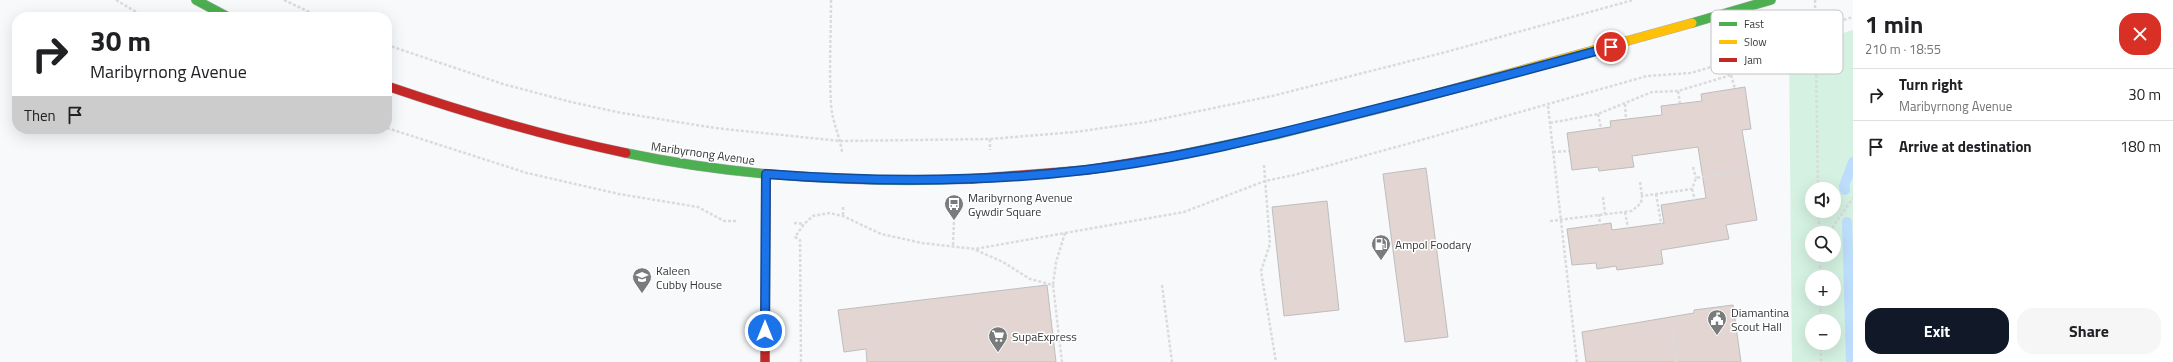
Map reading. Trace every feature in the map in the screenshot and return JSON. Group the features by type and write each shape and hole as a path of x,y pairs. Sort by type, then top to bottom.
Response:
{"street":[{"path":"196,0 219,12"},
{"name":"Maribyrnong Avenue","path":"1736,10 1771,0"},
{"name":"Maribyrnong Avenue","path":"392,88 491,121 559,139 681,163 766,174 842,179 967,180 1078,171 1191,154 1264,138 1544,65 1711,17"},
{"path":"765,362 766,174"}],"path":[{"path":"116,0 136,12"},
{"path":"284,0 309,12"},
{"path":"831,0 831,106 836,135 840,141 843,216"},
{"path":"392,47 503,84 622,113 715,128 840,141 990,139 1075,132 1146,122 1272,96 1446,52 1633,0"},
{"path":"1815,0 1815,10"},
{"path":"1843,21 1853,17"},
{"path":"975,249 1184,212 1265,180 1294,175 1548,106 1647,76 1692,73 1711,66"},
{"path":"1817,74 1818,182"},
{"path":"1550,124 1598,114 1652,92 1678,90 1731,75 1736,89"},
{"path":"1678,90 1680,104"},
{"path":"1625,104 1626,119"},
{"path":"1548,106 1577,362"},
{"path":"1598,114 1601,128"},
{"path":"392,130 527,173 619,194 698,207 724,221 738,220 738,224"},
{"path":"1264,138 1265,180 1270,244 1261,271 1276,362"},
{"path":"990,139 990,152"},
{"path":"1553,152 1569,150"},
{"path":"1693,167 1696,178 1692,189 1695,200"},
{"path":"1696,178 1738,171"},
{"path":"1550,221 1632,211 1641,203 1642,196 1640,182"},
{"path":"1642,196 1692,189"},
{"path":"1656,194 1663,234"},
{"path":"1603,197 1605,214"},
{"path":"1834,226 1853,198"},
{"path":"1625,212 1628,228"},
{"path":"801,362 800,240 795,237 804,224 813,216 829,213 843,216 881,234 922,243 953,245 975,249 1003,262 1030,279 1053,285"},
{"path":"1599,214 1600,225"},
{"path":"953,245 954,221"},
{"path":"1062,362 1053,285 1056,262 1065,233"},
{"path":"1162,285 1172,362"},
{"path":"1673,330 1676,362"},
{"path":"1821,350 1821,362"}],"green space":[{"path":"1853,30 1853,362 1792,362 1789,74 1843,74 1843,33"}],"building":[{"path":"1745,87 1751,129 1742,130 1757,220 1726,225 1729,239 1661,250 1663,264 1617,270 1616,266 1597,269 1596,263 1572,265 1567,229 1611,223 1612,230 1664,223 1661,205 1706,198 1698,147 1632,156 1634,167 1599,171 1598,167 1572,170 1567,133 1611,127 1610,121 1662,115 1661,106 1702,101 1701,94"},
{"path":"1426,168 1448,337 1405,342 1383,174"},
{"path":"1327,201 1339,310 1284,316 1272,207"},
{"path":"1047,285 1056,362 867,362 866,349 844,352 838,310"},
{"path":"1733,305 1741,362 1586,362 1582,332 1694,313 1694,310"}],"waterway":[{"path":"1845,190 1844,186 1853,162"},
{"path":"1847,222 1851,362"}],"traffic: fast":[{"path":"196,0 219,12"},
{"path":"1737,10 1771,0"},
{"path":"1692,23 1711,17"},
{"path":"1174,156 1279,134 1406,102"},
{"path":"626,153 711,168 754,173 841,179 971,179"}],"traffic: slow":[{"path":"1406,102 1692,23"}],"traffic: jam":[{"path":"392,88 505,123 626,153"},
{"path":"971,179 1087,170 1174,156"},
{"path":"765,362 766,174"}],"place":[{"name":"Maribyrnong Avenue Gywdir Square","path":"954,221"},
{"name":"Ampol Foodary","path":"1381,261"},
{"name":"Kaleen Cubby House","path":"642,294"},
{"name":"Diamantina Scout Hall","path":"1717,336"},
{"name":"SupaExpress","path":"998,353"}],"route":[{"path":"765,331 766,174 860,180 967,180 1086,170 1142,162 1191,154 1254,140 1491,80 1611,47"}]}
